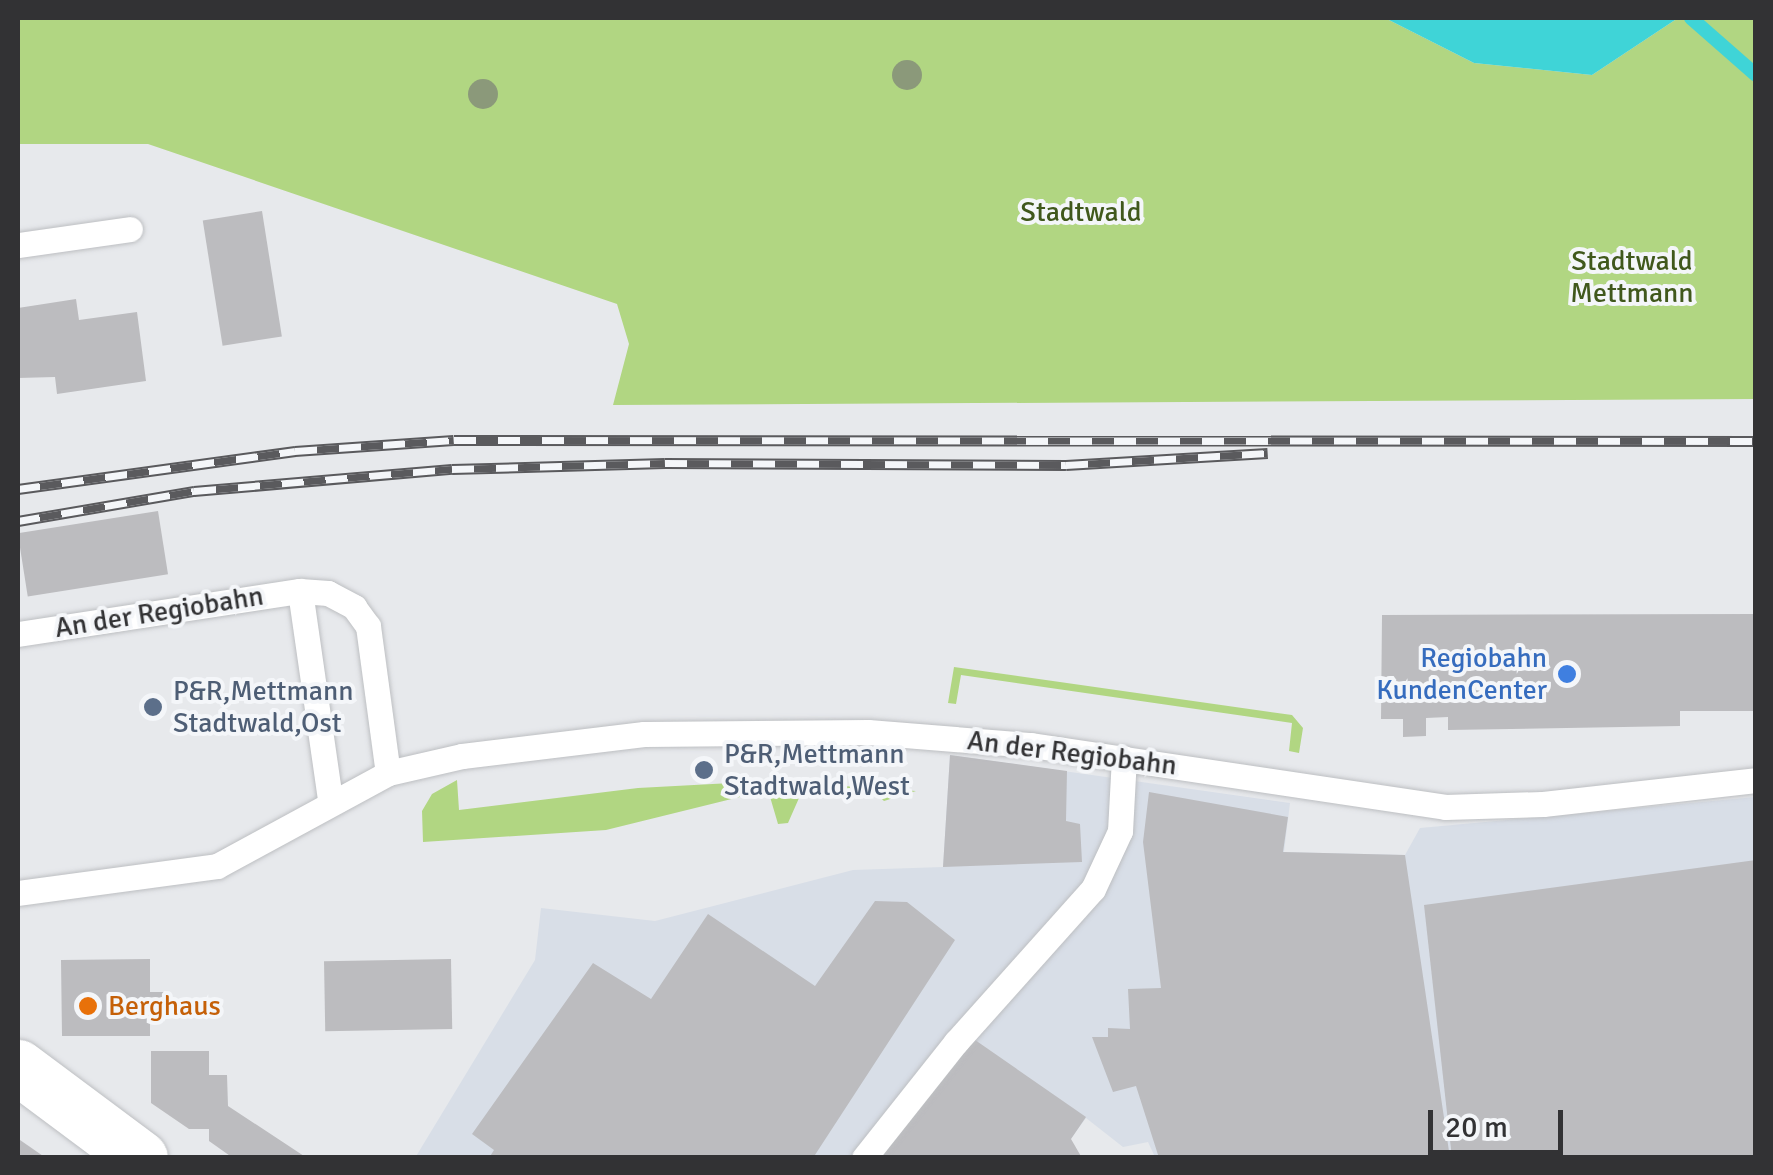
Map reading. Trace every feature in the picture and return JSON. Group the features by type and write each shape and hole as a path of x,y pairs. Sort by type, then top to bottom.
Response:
{"street":[{"path":"18,1067 140,1158"}],"lane":[{"path":"18,245 130,230"},
{"name":"An der Regiobahn","path":"300,591 330,800"},
{"name":"An der Regiobahn","path":"18,634 300,591 328,593 354,607 368,626 388,773"},
{"name":"An der Regiobahn","path":"18,893 217,866 246,855 330,800 388,773 462,756 700,731 933,736 1124,758 1445,807 1543,804 1756,780"},
{"path":"864,1158 956,1042 1093,889 1120,831 1124,758"}],"shaded area":[{"path":"950,755 1290,803 1284,852 1405,855 1420,828 1755,797 1755,1157 1155,1157 1148,1142 1123,1147 1086,1118 1057,1157 415,1158 535,960 541,908 655,921 853,870 943,867"}],"green space":[{"path":"18,18 1385,18 1474,63 1592,75 1678,18 1755,18 1755,399 613,405 629,344 617,304 148,144 18,144"},
{"path":"954,667 1292,715 1303,728 1299,753 1289,751 1292,723 961,675 956,704 948,703"},
{"path":"457,780 459,810 638,788 770,781 916,791 884,801 874,791 844,798 803,789 788,823 778,824 768,790 606,830 423,842 422,811 432,794"}],"water":[{"path":"1385,18 1678,18 1592,75 1474,63"}],"building":[{"path":"262,211 282,336 223,346 203,220"},
{"path":"76,299 79,320 137,312 146,381 57,394 55,377 18,378 18,308"},
{"path":"158,511 168,574 28,596 18,533"},
{"path":"1756,614 1756,711 1680,711 1680,726 1448,730 1448,717 1426,718 1426,736 1403,737 1403,719 1381,719 1382,615"},
{"path":"950,755 1067,771 1066,821 1080,824 1082,862 943,867"},
{"path":"1149,792 1288,817 1283,852 1405,855 1450,1158 1159,1158 1136,1086 1113,1092 1092,1037 1108,1037 1108,1028 1130,1029 1128,989 1161,988 1143,842"},
{"path":"1756,860 1756,1158 1452,1158 1424,905"},
{"path":"875,901 907,902 955,940 813,1158 489,1158 494,1150 472,1134 593,963 651,999 708,914 815,986"},
{"path":"150,959 150,992 165,992 166,1017 150,1017 150,1036 62,1036 61,960"},
{"path":"451,959 452,1029 325,1031 324,961"},
{"path":"965,1033 1086,1117 1071,1139 1082,1158 876,1158"},
{"path":"151,1051 209,1051 209,1075 227,1075 228,1106 307,1158 233,1158 209,1141 209,1129 189,1129 151,1103"},
{"path":"20,1140 46,1158 18,1158"}],"waterway":[{"path":"1691,18 1756,75"}],"railway":[{"path":"18,489 295,451 454,440 1756,441"},
{"path":"18,521 194,491 452,469 665,463 1066,465 1268,453"}],"place":[{"name":"Regiobahn KundenCenter","path":"1567,674"},
{"name":"P&R,Mettmann Stadtwald,Ost","path":"153,707"},
{"name":"P&R,Mettmann Stadtwald,West","path":"704,770"},
{"name":"Berghaus","path":"88,1006"}],"park label":[{"name":"Stadtwald","path":"1081,212"},
{"name":"Stadtwald Mettmann","path":"1632,277"}]}
